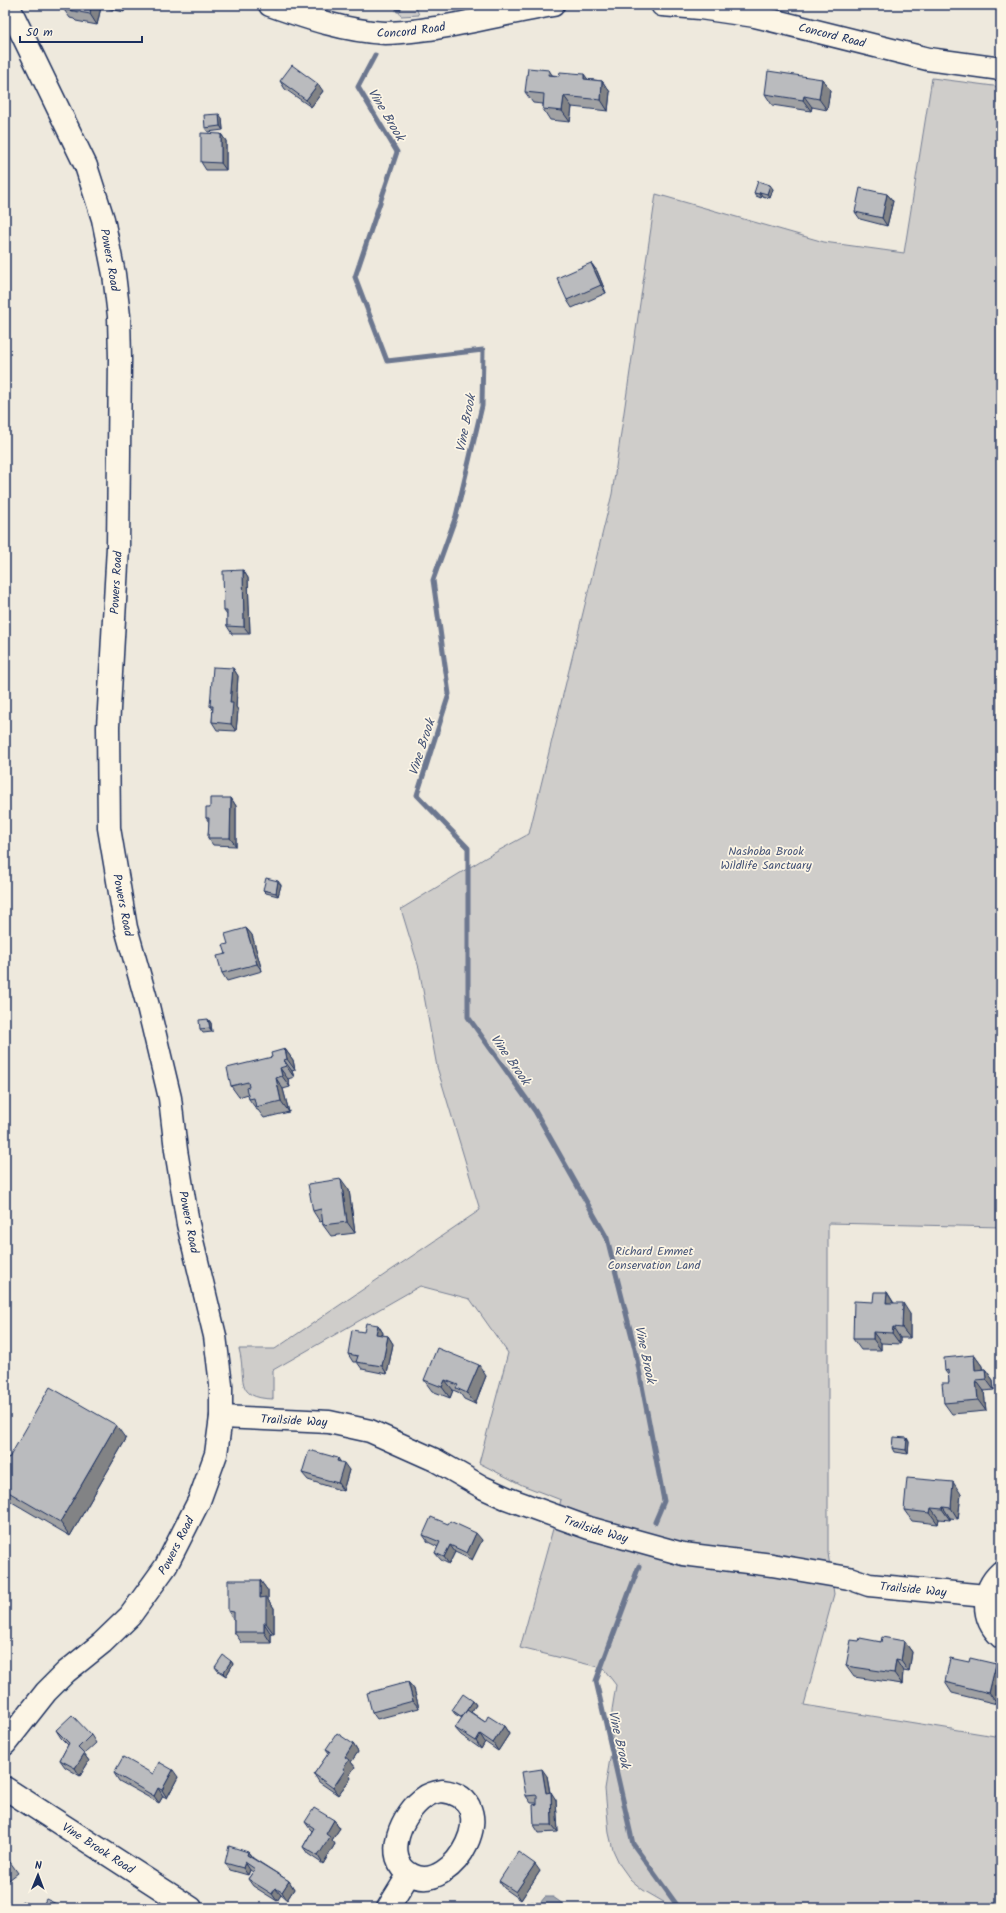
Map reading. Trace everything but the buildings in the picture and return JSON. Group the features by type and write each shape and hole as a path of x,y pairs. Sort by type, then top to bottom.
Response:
{"main road":[{"name":"Powers Road","path":"5,1744 46,1692 66,1672 102,1644 130,1616 166,1566 199,1501 216,1454 221,1417 220,1384 215,1336 188,1224 176,1150 170,1098 148,1006 126,928 109,828 108,726 118,547 120,367 119,316 114,274 103,219 86,166 8,5"},
{"name":"Concord Road","path":"270,5 306,18 348,28 385,33 409,32 459,24 553,5"},
{"name":"Concord Road","path":"662,5 700,8 755,16 928,59 1001,69"},
{"name":"Trailside Way","path":"221,1417 329,1422 370,1431 435,1460 484,1488 506,1498 589,1528 683,1554 772,1565 849,1578 869,1586 986,1596"},
{"path":"1001,1572 990,1584 986,1596 987,1616 993,1628 1001,1637"},
{"name":"Vine Brook Road","path":"5,1788 191,1908"},
{"path":"388,1908 409,1874"}],"green space":[{"path":"396,5 415,5 419,15 401,16"},
{"path":"932,78 1001,87 1001,1227 828,1223 828,1553 834,1594 804,1705 1001,1737 1001,1908 674,1908 643,1890 630,1879 620,1865 613,1850 609,1833 605,1789 612,1746 612,1710 616,1685 603,1668 520,1648 561,1500 522,1485 479,1463 508,1353 470,1299 420,1286 273,1370 273,1399 260,1398 252,1395 246,1390 242,1377 239,1349 275,1349 480,1210 437,1067 419,968 401,909 485,858 529,834 612,494 656,194 824,242 904,253"}],"shaded area":[{"path":"545,1897 553,1897 563,1904 563,1908 529,1908 531,1902 540,1903"}],"waterway":[{"name":"Vine Brook","path":"398,10 401,5"},
{"name":"Vine Brook","path":"375,55 358,87 397,152 355,277 387,361 483,350 482,406 456,516 433,580 449,694 417,795 468,848 468,1017 535,1111 607,1238 635,1349 664,1501 655,1522"},
{"name":"Vine Brook","path":"639,1566 596,1681 633,1844 679,1908"}],"park label":[{"name":"Nashoba Brook Wildlife Sanctuary","path":"766,858"},
{"name":"Richard Emmet Conservation Land","path":"654,1258"}]}
